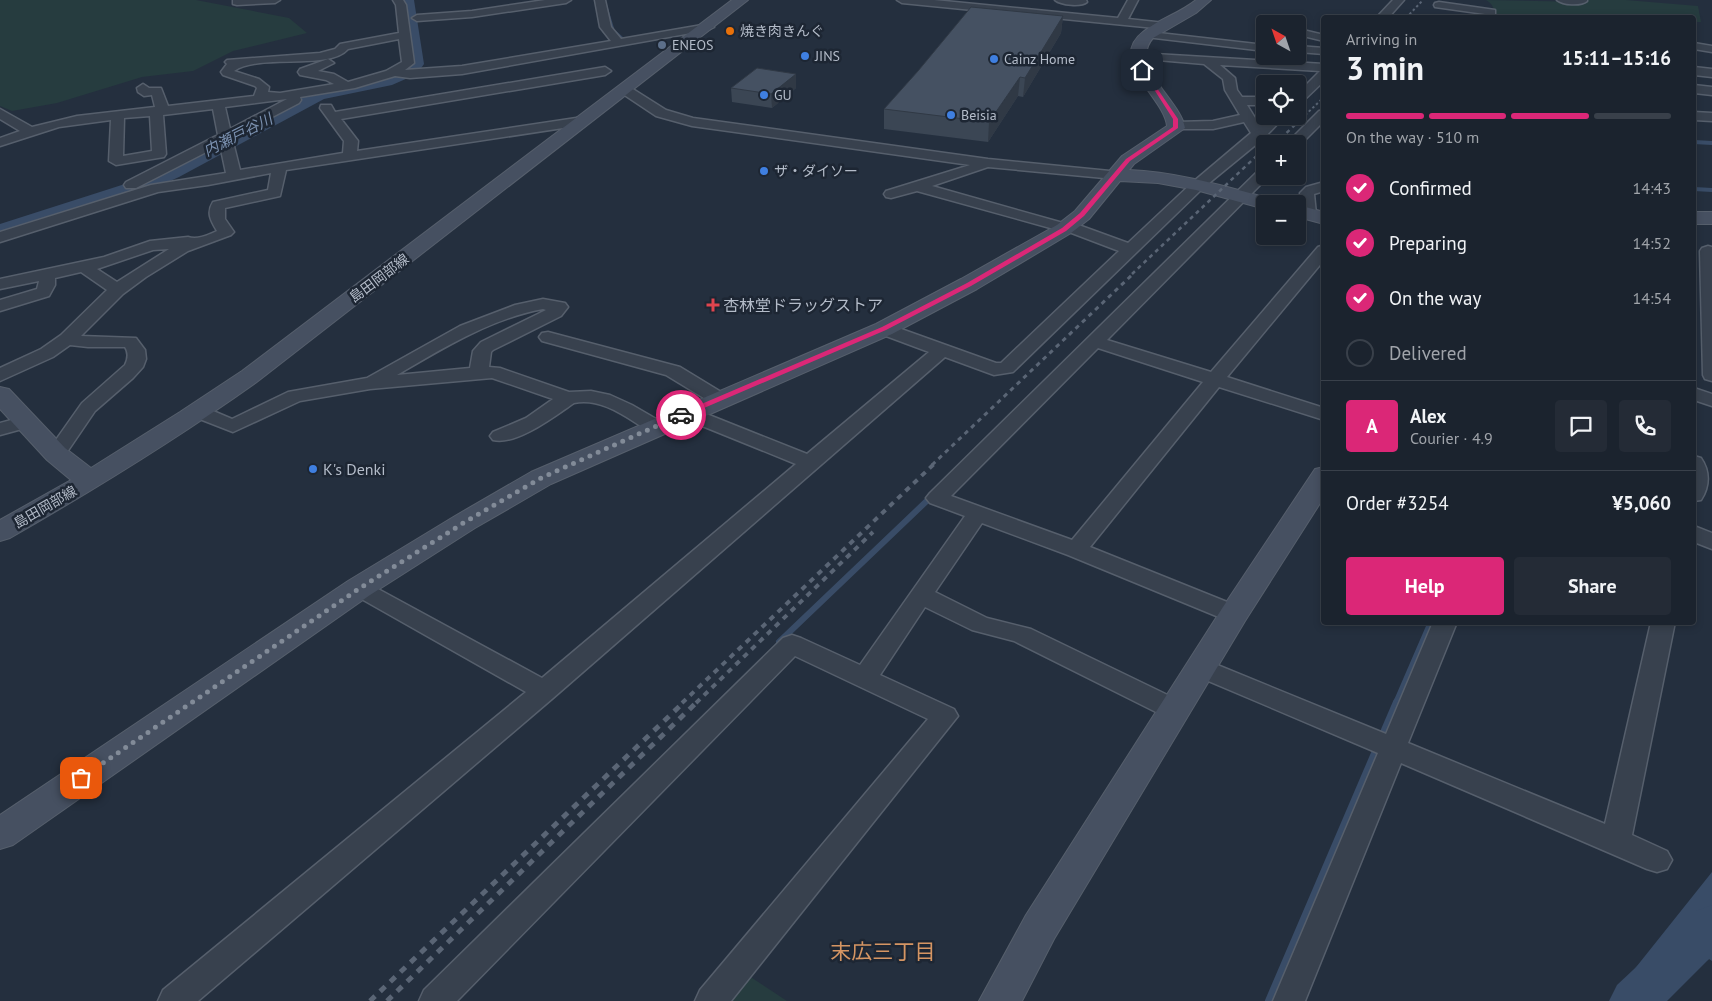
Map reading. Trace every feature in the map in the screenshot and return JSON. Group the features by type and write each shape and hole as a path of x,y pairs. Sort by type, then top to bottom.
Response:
{"main road":[{"name":"島田岡部線","path":"0,532 90,481 199,412 250,376 583,121 618,81 708,27 742,0"},
{"path":"0,834 360,588 465,522 541,478 719,399 884,329 969,284 1067,227 1082,214 1128,160 1146,146 1172,131 1176,126 1175,119 1142,70 1151,39 1204,0"},
{"path":"1114,175 1158,177 1198,185 1256,201"},
{"path":"1696,218 1712,218"},
{"path":"0,394 56,454 90,481"},
{"path":"1000,1001 1040,927 1234,614 1321,480"}],"street":[{"path":"237,2 275,0"},
{"path":"398,0 408,63 403,74"},
{"path":"306,45 344,46 404,31 418,25 417,14 472,14 566,0"},
{"path":"600,0 606,27 618,42"},
{"path":"902,0 1122,22 1151,39 1207,60 1321,73"},
{"path":"1060,0 1083,1"},
{"path":"1122,22 1133,0"},
{"path":"1384,15 1399,0"},
{"path":"1562,0 1582,1 1580,0"},
{"path":"1072,16 1083,1"},
{"path":"1438,5 1491,12 1490,15"},
{"path":"223,104 345,81 403,74 462,70 708,27"},
{"path":"1306,34 1321,37"},
{"path":"1151,39 1256,47"},
{"path":"260,97 263,87 259,82 231,75 227,72 229,68 238,61 305,58 339,52 344,46"},
{"path":"1696,46 1712,49"},
{"path":"572,50 661,113 692,122 988,163 1114,175"},
{"path":"1306,50 1321,51"},
{"path":"304,72 338,58 328,54"},
{"path":"403,74 418,70 421,65 421,59"},
{"path":"1207,60 1229,78 1231,90 1259,135 1270,125"},
{"path":"1218,69 1321,73"},
{"path":"253,80 283,70 304,72 345,81"},
{"path":"1696,71 1712,73"},
{"path":"1306,90 1321,75"},
{"path":"0,226 126,187 159,172 303,95 345,81"},
{"path":"333,116 618,81"},
{"path":"118,115 116,161 159,154 160,111 157,91 144,92 143,88"},
{"path":"1696,89 1712,92"},
{"path":"0,142 91,114 118,115 303,95 316,98 333,116 351,141 350,156"},
{"path":"1238,100 1256,100"},
{"path":"223,104 222,120 234,176"},
{"path":"222,120 273,112"},
{"path":"0,113 31,132"},
{"path":"1696,116 1712,117"},
{"path":"1176,126 1213,125 1248,117"},
{"path":"1302,135 1321,117"},
{"path":"0,238 136,193 279,167 583,121"},
{"path":"1696,129 1712,130"},
{"path":"884,329 994,369 1006,368 1198,185 1256,137"},
{"path":"891,194 988,163"},
{"path":"0,375 47,353 87,322 118,290 183,247 226,232 217,219 218,205 275,193 279,167"},
{"path":"1234,614 1076,550 937,498 1256,181"},
{"path":"916,186 1067,227 1131,250"},
{"path":"1310,214 1307,193 1321,187"},
{"path":"0,284 109,261 150,246 212,238"},
{"path":"1704,251 1712,375"},
{"path":"1076,550 1215,379 1321,254"},
{"path":"109,261 151,268"},
{"path":"84,267 118,290"},
{"path":"0,306 43,292 47,285 47,274"},
{"path":"370,383 458,333 498,316 542,304 554,304 560,307 555,312 487,346 482,351 479,374"},
{"path":"56,454 94,401 134,367 138,353 136,347 130,342 88,342 67,338"},
{"path":"548,338 673,371 719,399"},
{"path":"1096,342 1321,413"},
{"path":"174,1001 544,691 942,350"},
{"path":"199,412 233,426 295,396 370,383 493,372 568,398"},
{"path":"500,436 533,422 568,398 578,395 604,398 656,427"},
{"path":"1696,395 1712,400"},
{"path":"687,413 811,463"},
{"path":"0,429 26,422"},
{"path":"1696,468 1699,478 1696,488"},
{"path":"864,678 978,513"},
{"path":"1696,534 1712,542"},
{"path":"360,588 544,691"},
{"path":"921,594 980,624 1022,635 1175,710"},
{"path":"1289,1001 1444,625"},
{"path":"1616,841 1662,625"},
{"path":"435,1001 792,644 945,716 711,1001"},
{"path":"1201,668 1616,841 1657,860"}],"green space":[{"path":"0,0 196,0 289,18 307,33 233,51 193,71 142,77 57,103 12,111 0,106"},
{"path":"1486,0 1587,2 1587,0 1626,0 1698,6 1701,22 1696,22 1696,15 1494,15 1493,7"},
{"path":"749,976 787,1001 729,1001"}],"water":[{"path":"1712,872 1712,961 1709,959 1667,989 1633,971"}],"building":[{"path":"971,7 1063,16 1025,78 1020,77 989,122 884,109 918,71"},
{"path":"757,68 796,74 771,94 731,88"}],"waterway":[{"name":"内瀬戸谷川","path":"0,232 136,188 171,172 318,94 385,81 411,70 415,64 406,0"},
{"path":"604,0 613,30 624,40"},
{"path":"1696,142 1712,143"},
{"path":"1696,189 1712,190"},
{"path":"779,642 933,495"},
{"path":"1396,703 1430,625"},
{"path":"1269,1001 1397,702"},
{"path":"1634,1001 1712,925"}],"railway":[{"path":"1409,15 1423,0"},
{"path":"1306,114 1321,100"},
{"path":"1284,135 1295,125"},
{"path":"1132,274 1256,157"},
{"path":"932,465 1134,273"},
{"path":"682,703 934,464"},
{"path":"696,703 873,532"},
{"path":"370,1001 684,702"},
{"path":"387,1001 697,702"}],"way so far":[{"path":"81,778 360,588 465,522 541,478 681,415"}],"place":[{"name":"焼き肉きんぐ","path":"730,31"},
{"name":"ENEOS","path":"662,45"},
{"name":"JINS","path":"805,56"},
{"name":"Cainz Home","path":"994,59"},
{"name":"GU","path":"764,95"},
{"name":"Beisia","path":"951,115"},
{"name":"ザ・ダイソー","path":"764,171"},
{"name":"杏林堂ドラッグストア","path":"713,305"},
{"name":"K's Denki","path":"313,469"}],"district":[{"name":"末広三丁目","path":"883,952"}],"route":[{"path":"681,415 884,329 969,284 1064,229 1082,214 1128,160 1140,150 1176,128 1175,119 1142,70"}]}
